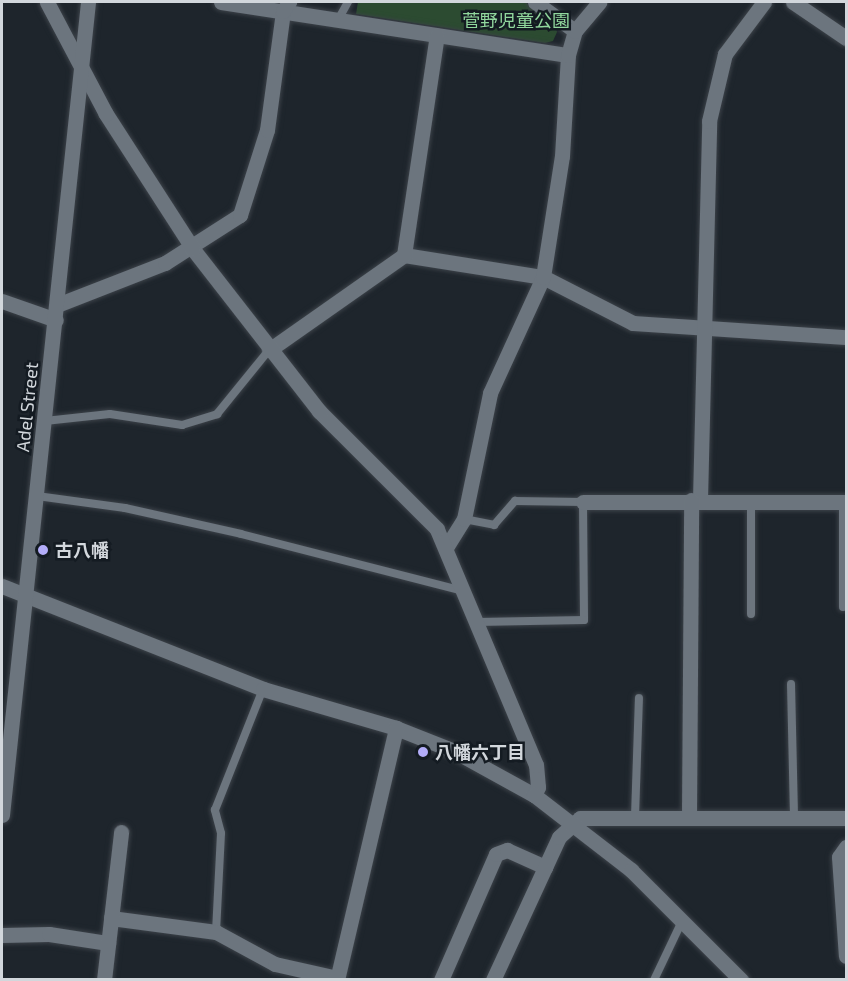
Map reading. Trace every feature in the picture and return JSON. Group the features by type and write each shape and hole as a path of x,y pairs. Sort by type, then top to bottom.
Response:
{"street":[{"path":"47,2 106,114 193,249 269,350 319,411 437,529 447,546 536,765 534,795"},
{"name":"Adel Street","path":"2,815 28,594 80,61 88,2"},
{"path":"221,2 286,6 338,20 568,55"},
{"path":"535,2 575,31"},
{"path":"447,546 464,519 490,393 543,278 562,156 568,55 575,31 599,2"},
{"path":"689,817 695,500 705,327 709,121 725,54 764,2"},
{"path":"793,2 846,38"},
{"path":"2,301 56,313 193,249 240,215 267,130 286,6"},
{"path":"404,255 437,35"},
{"path":"269,350 404,255 543,278 633,323 846,337"},
{"path":"583,502 695,500 845,502"},
{"path":"2,586 28,594 263,689 396,728 454,751 534,795 574,823 631,870 741,980"},
{"path":"111,918 216,932 275,964 337,979 396,728"},
{"path":"493,980 559,837 574,823 588,817 846,818"},
{"path":"104,980 121,832"},
{"path":"846,847 839,857 846,956"},
{"path":"441,980 496,854 507,850 544,867"},
{"path":"2,934 49,934 108,944"}],"lane":[{"path":"338,20 348,2"},
{"path":"45,421 110,414 182,425 217,414 269,350"},
{"path":"37,496 125,508 241,534 465,591"},
{"path":"464,519 495,525 515,501 583,502 584,620 477,622"},
{"path":"751,501 751,614"},
{"path":"843,607 845,502"},
{"path":"791,684 794,818"},
{"path":"216,932 221,843 215,810 263,689"},
{"path":"635,817 639,698"},
{"path":"654,980 682,921"}],"green space":[{"name":"菅野児童公園","path":"358,2 525,2 555,24 557,32 553,41 545,43 356,14"}],"place":[{"name":"古八幡","path":"43,550"},
{"name":"八幡六丁目","path":"423,752"}]}
